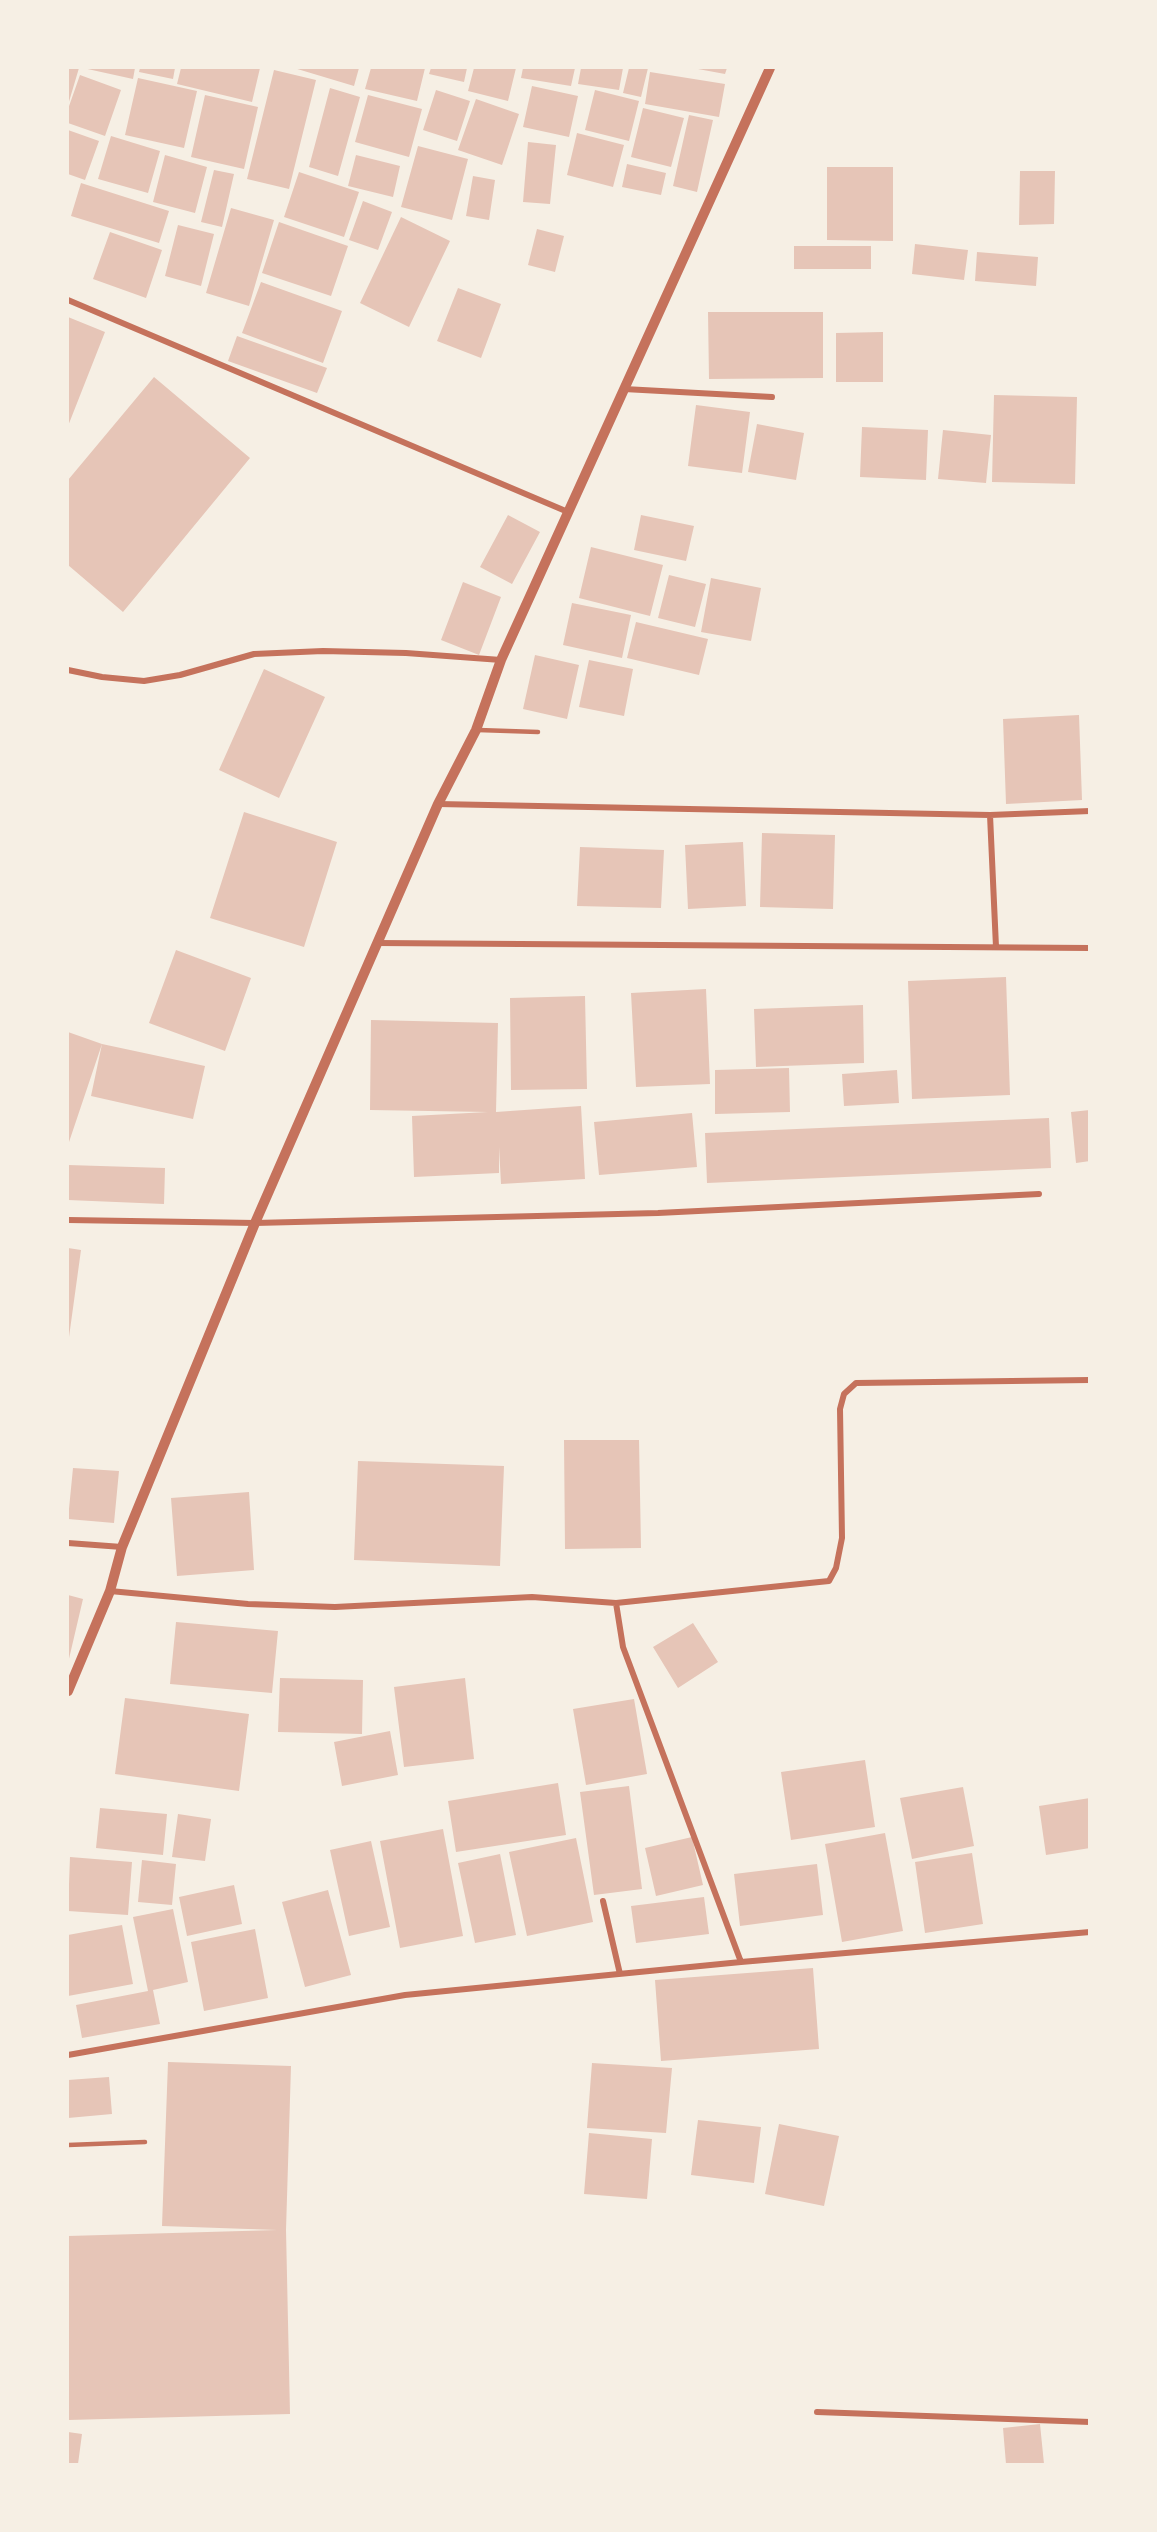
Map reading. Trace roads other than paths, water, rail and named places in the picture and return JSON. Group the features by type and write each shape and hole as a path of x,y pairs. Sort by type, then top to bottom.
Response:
{"street":[{"path":"68,1691 110,1591 122,1546 255,1223 438,804 476,730 501,660 770,68"},
{"path":"68,300 568,512"},
{"path":"624,389 772,397"},
{"path":"68,670 102,677 144,681 180,675 254,654 406,653 501,660"},
{"path":"438,804 990,815 1089,811"},
{"path":"990,815 996,947"},
{"path":"377,943 1089,948"},
{"path":"68,1220 255,1223 658,1213 1039,1194"},
{"path":"110,1591 248,1604 335,1607 532,1597 616,1603 829,1581 836,1568 842,1538 840,1409 844,1394 856,1383 1089,1380"},
{"path":"68,1543 122,1546"},
{"path":"616,1603 623,1647 741,1962"},
{"path":"603,1901 620,1974"},
{"path":"68,2055 405,1995 741,1962 1089,1932"},
{"path":"817,2412 1089,2422"}],"lane":[{"path":"476,730 538,732"},
{"path":"68,2145 145,2142"}]}
